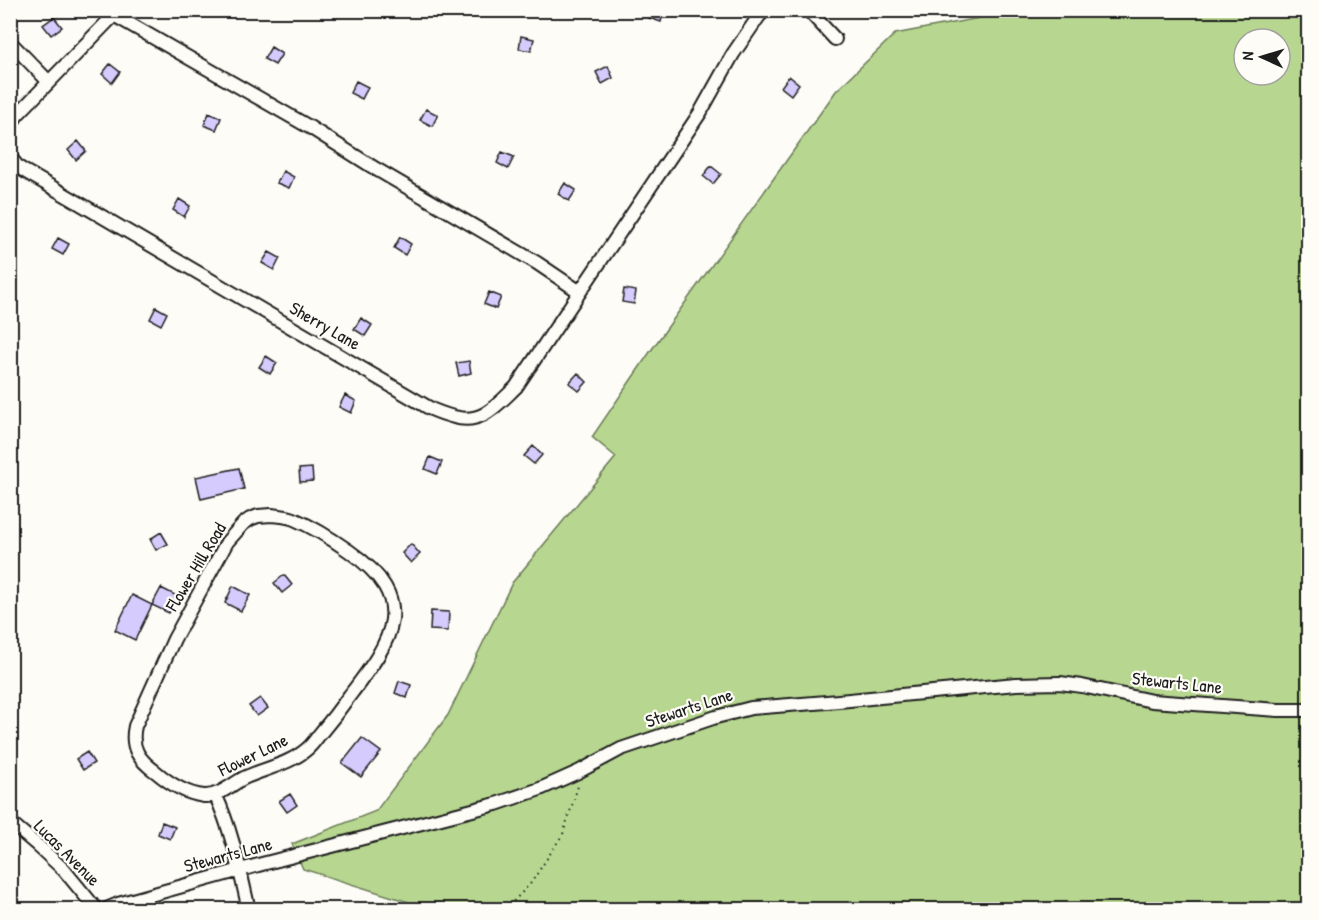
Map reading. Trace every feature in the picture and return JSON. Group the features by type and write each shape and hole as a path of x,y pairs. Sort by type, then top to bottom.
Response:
{"street":[{"name":"Sherry Lane","path":"14,161 26,172 431,409 454,418 478,418 491,410 516,387 700,113 732,54 765,10"},
{"path":"808,10 835,39"},
{"path":"10,126 17,115 116,13 537,263 580,292"},
{"path":"10,42 49,82"},
{"name":"Flower Hill Road","path":"135,726 174,639 227,542 250,519 271,515 292,518 317,530 363,560 377,575 393,604 392,624 387,641 367,673 331,721"},
{"name":"Stewarts Lane","path":"104,909 240,870 496,804 540,789 621,749 716,717 751,708 1016,684 1060,683 1152,701 1308,710"},
{"name":"Flower Lane","path":"135,726 134,748 143,763 169,783 206,796 282,764 308,748 331,721"},
{"name":"Flower Lane","path":"215,794 225,814 249,909"},
{"name":"Lucas Avenue","path":"10,822 64,870 97,909"}],"path":[{"path":"505,909 531,884 563,834 583,769"}],"green space":[{"path":"1016,11 1308,11 1308,909 431,909 303,869 292,844 376,811 448,715 512,583 616,457 592,437 836,91 895,34"}],"building":[{"path":"651,10 664,10 661,22 649,18"},
{"path":"54,17 62,27 51,35 43,25"},
{"path":"521,36 534,39 531,51 519,49"},
{"path":"271,47 282,54 275,65 264,59"},
{"path":"110,64 120,72 112,83 102,74"},
{"path":"608,66 613,78 602,84 596,72"},
{"path":"789,76 799,84 791,95 781,87"},
{"path":"356,81 368,87 362,99 350,93"},
{"path":"426,109 438,115 432,126 420,120"},
{"path":"209,113 221,118 216,130 204,125"},
{"path":"78,141 86,151 76,160 68,150"},
{"path":"502,152 514,157 508,169 497,163"},
{"path":"711,166 721,174 713,184 703,176"},
{"path":"283,171 294,177 289,188 277,183"},
{"path":"565,183 576,190 569,201 558,194"},
{"path":"179,199 190,206 184,217 173,210"},
{"path":"400,237 411,244 405,255 394,248"},
{"path":"58,238 69,244 63,255 52,249"},
{"path":"269,252 280,258 274,270 262,263"},
{"path":"624,289 636,291 634,304 622,302"},
{"path":"489,292 501,297 496,309 484,304"},
{"path":"156,307 167,313 161,325 150,319"},
{"path":"361,318 372,325 365,336 354,329"},
{"path":"266,356 277,363 270,374 259,367"},
{"path":"469,361 471,373 459,376 456,363"},
{"path":"578,373 587,382 579,391 569,383"},
{"path":"345,395 356,401 351,413 339,407"},
{"path":"533,446 542,455 534,464 524,456"},
{"path":"430,457 442,462 437,474 425,469"},
{"path":"239,468 244,489 201,499 196,477"},
{"path":"312,468 313,481 300,482 299,469"},
{"path":"161,532 168,544 156,550 150,539"},
{"path":"411,544 420,554 411,563 402,553"},
{"path":"284,575 292,585 282,593 274,583"},
{"path":"233,586 250,595 241,611 225,603"},
{"path":"161,588 177,596 169,613 152,605"},
{"path":"132,595 152,605 135,640 115,630"},
{"path":"431,611 449,612 448,631 430,630"},
{"path":"399,681 411,685 407,698 395,693"},
{"path":"260,698 268,708 257,716 249,706"},
{"path":"362,738 381,752 361,777 342,763"},
{"path":"87,752 94,763 83,770 76,759"},
{"path":"290,794 297,805 287,812 279,801"},
{"path":"162,822 175,827 170,839 158,834"}]}
